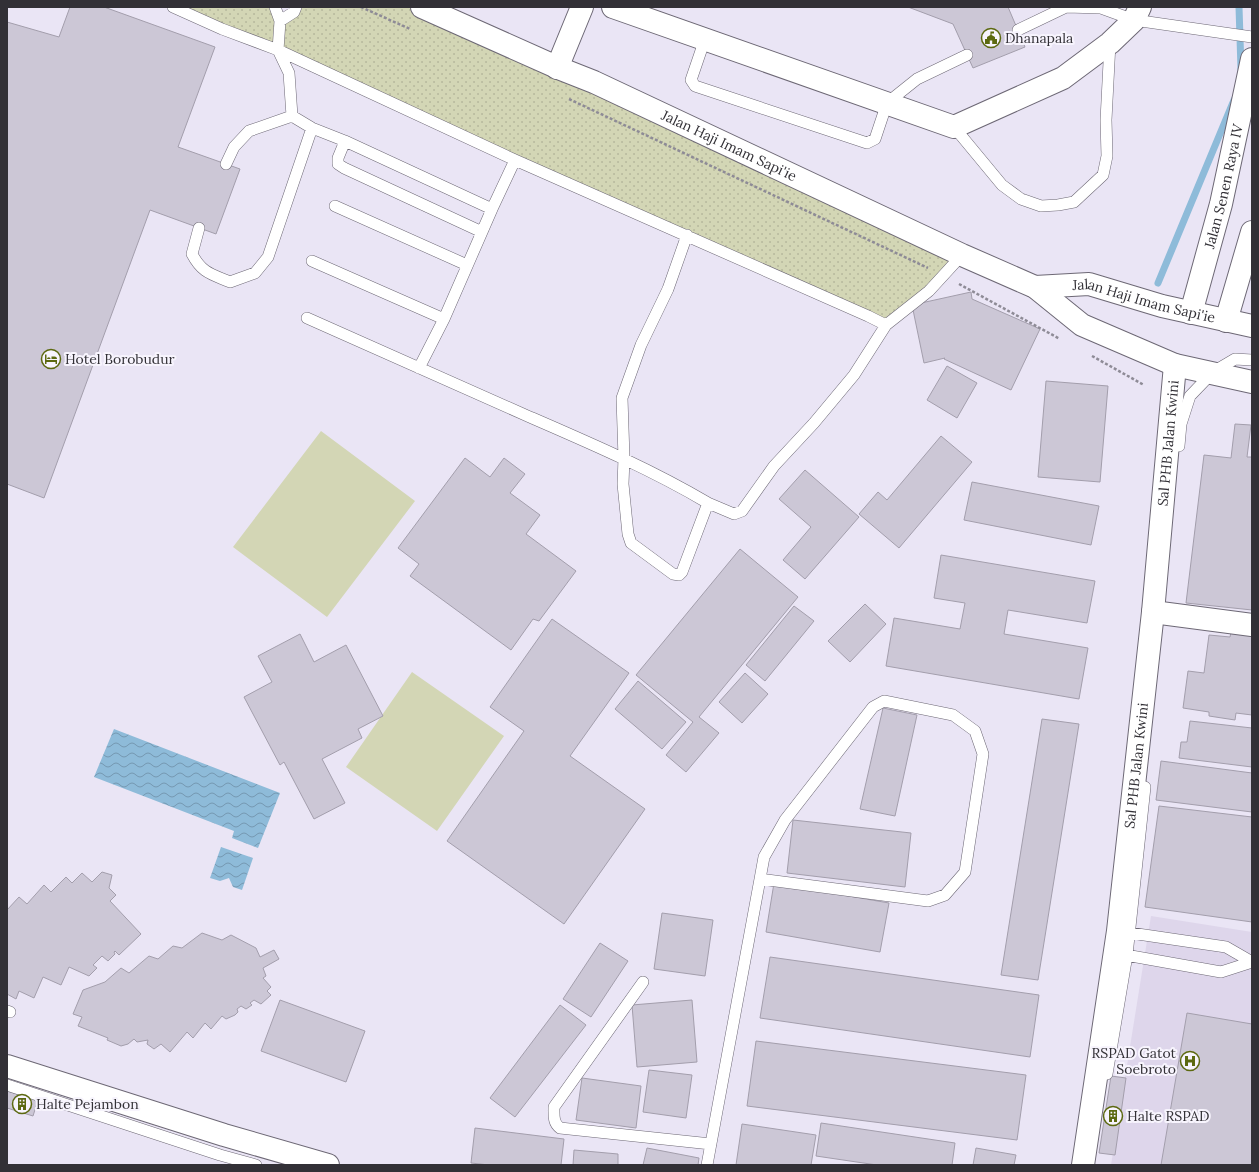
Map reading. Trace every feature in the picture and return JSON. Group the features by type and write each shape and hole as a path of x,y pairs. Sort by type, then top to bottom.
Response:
{"street":[{"name":"Jalan Haji Imam Sapi'ie","path":"422,7 557,68 594,82 962,255 1035,287 1082,325 1175,365 1213,372 1230,378 1252,382"},
{"path":"557,68 582,7"},
{"path":"613,7 954,127 1063,78 1110,43 1137,13"},
{"name":"Jalan Senen Raya IV","path":"1191,313 1221,204 1252,59"},
{"path":"1226,321 1252,232"},
{"name":"Jalan Haji Imam Sapi'ie","path":"1035,287 1089,284 1162,306 1252,326"},
{"name":"Sal PHB Jalan Kwini","path":"1083,1165 1124,932 1158,612 1175,365"},
{"path":"1158,612 1252,625"},
{"path":"7,1066 221,1152 328,1165"}],"lane":[{"path":"173,7 222,29 278,50 515,160 687,235 886,325"},
{"path":"275,7 280,22 278,50 289,73 292,116"},
{"path":"280,22 294,12 296,7"},
{"path":"1018,30 1066,7 1101,8 1137,13 1251,37"},
{"path":"705,39 691,80 695,86 867,143 876,139 887,103 917,79 967,55"},
{"path":"954,127 1002,185 1021,199 1041,206 1074,202 1103,175 1107,156 1106,120 1110,43"},
{"path":"292,116 312,128 344,141 492,209"},
{"path":"226,164 234,147 249,131 292,116"},
{"path":"199,228 192,254 198,265 206,272 230,282 256,273 268,257 312,128"},
{"path":"344,141 338,158 338,164 344,168 482,232"},
{"path":"419,368 444,319 515,160"},
{"path":"335,206 467,265"},
{"path":"687,235 668,289 642,345 622,398 624,458 623,484 628,534 631,543 675,575 679,575 682,572 708,502"},
{"path":"308,318 624,458 734,514 742,511 774,466 814,423 854,375 886,325 929,291 962,255"},
{"path":"312,261 444,319"},
{"path":"1148,761 1158,612 1181,424 1190,396 1213,372 1234,359 1252,360"},
{"path":"707,1165 764,857 785,820 873,707 884,701 954,715 975,731 983,754 965,872 945,895 928,901 760,879"},
{"path":"1146,777 1124,932 1226,947 1252,962"},
{"path":"1093,1165 1121,954 1221,972 1252,962"},
{"path":"643,982 554,1107 554,1121 556,1126 560,1128 711,1144"},
{"path":"7,1085 221,1152 256,1165"}],"path":[{"path":"362,7 412,29"},
{"path":"564,97 944,275 1061,340"},
{"path":"1089,355 1144,385"}],"shaded area":[{"name":"RSPAD Gatot Soebroto","path":"1151,916 1252,932 1252,1165 1111,1165"}],"green space":[{"path":"173,7 275,7 280,21 296,7 420,7 962,255 929,291 879,322"},
{"path":"321,431 415,501 327,617 233,547"},
{"path":"412,672 504,736 437,831 346,767"}],"water":[{"path":"114,729 280,793 258,848 232,838 234,831 94,777"},
{"path":"221,847 253,858 242,890 233,887 229,878 220,881 210,878"}],"building":[{"name":"Hotel Borobudur","path":"70,7 104,7 215,47 178,147 240,169 216,234 150,210 44,498 7,484 7,22 59,37"},
{"name":"Dhanapala","path":"908,7 1008,7 1025,47 973,68 953,24"},
{"path":"971,292 972,299 1040,329 1011,390 944,359 945,358 924,363 912,305"},
{"path":"947,366 977,383 957,418 927,400"},
{"path":"1046,381 1108,386 1100,482 1038,477"},
{"path":"1235,424 1251,425 1247,457 1252,457 1252,610 1186,603 1204,455 1231,458"},
{"path":"941,436 972,462 899,548 859,514 878,492 887,500"},
{"path":"465,458 490,477 504,458 525,474 510,493 540,515 526,534 576,571 539,621 533,619 511,650 410,576 419,564 398,548"},
{"path":"805,470 859,517 805,579 783,560 811,527 779,499"},
{"path":"972,482 1099,506 1091,545 964,520"},
{"path":"740,549 798,597 699,717 719,733 686,772 666,755 693,722 636,675"},
{"path":"941,555 1095,581 1087,623 1008,610 1004,634 1088,648 1079,699 886,666 894,618 960,629 965,603 934,598"},
{"path":"865,604 886,624 850,662 828,641"},
{"path":"794,606 814,621 765,681 746,665"},
{"path":"552,619 629,673 570,756 645,809 564,924 447,841 524,731 490,707"},
{"path":"1232,627 1252,629 1252,715 1236,713 1235,720 1209,716 1209,712 1183,708 1188,671 1204,673 1209,635 1230,637"},
{"path":"300,634 314,662 346,645 383,716 358,729 362,738 322,759 345,803 314,819 284,762 280,765 244,697 272,682 258,656"},
{"path":"745,673 768,694 742,723 719,702"},
{"path":"638,681 686,722 662,749 615,709"},
{"path":"883,708 917,715 895,816 860,809"},
{"path":"1042,719 1079,724 1038,980 1001,975"},
{"path":"1190,721 1252,728 1252,767 1179,758 1181,742 1187,742"},
{"path":"1161,761 1252,773 1252,812 1156,800"},
{"path":"1159,806 1252,817 1252,922 1145,907"},
{"path":"793,820 911,833 905,887 787,873"},
{"path":"102,872 112,875 109,888 116,895 110,901 141,934 119,955 115,951 115,954 108,961 102,956 93,965 97,968 89,976 69,967 61,985 43,977 34,998 19,991 16,999 7,994 7,910 19,897 27,904 44,885 51,892 66,877 72,883 82,873 92,882"},
{"path":"774,883 889,903 880,952 766,932"},
{"path":"662,913 713,920 705,976 654,969"},
{"path":"202,933 222,940 231,935 256,948 260,957 274,950 279,959 263,968 266,976 263,978 271,987 267,991 271,995 261,1004 254,1000 250,1003 252,1005 246,1009 241,1006 237,1009 238,1012 235,1015 226,1019 222,1016 211,1029 205,1023 193,1038 187,1032 170,1052 161,1044 154,1049 147,1044 148,1040 137,1042 134,1039 128,1044 121,1046 107,1040 108,1038 78,1026 82,1017 73,1014 83,990 105,982 121,968 129,973 149,956 158,959 173,946 182,948"},
{"path":"600,943 628,961 591,1017 563,999"},
{"path":"770,957 1039,995 1030,1057 760,1018"},
{"path":"280,1000 365,1031 346,1082 261,1051"},
{"path":"692,1000 697,1062 637,1067 632,1005"},
{"path":"560,1005 586,1025 515,1117 490,1098"},
{"path":"1187,1013 1252,1024 1252,1165 1161,1165"},
{"path":"756,1041 1026,1075 1017,1140 747,1106"},
{"path":"649,1070 692,1075 686,1118 643,1112"},
{"name":"Halte RSPAD","path":"1111,1076 1126,1078 1115,1155 1099,1153"},
{"path":"582,1078 641,1086 636,1128 576,1120"},
{"name":"Halte Pejambon","path":"7,1091 38,1100 33,1116 7,1108"},
{"path":"821,1123 955,1143 952,1165 877,1165 816,1156"},
{"path":"742,1124 816,1135 811,1165 736,1165"},
{"path":"475,1128 564,1139 561,1165 489,1165 471,1163"},
{"path":"647,1148 699,1158 698,1165 643,1165"},
{"path":"976,1148 1016,1155 1014,1165 973,1165"},
{"path":"574,1150 618,1154 618,1165 573,1165"}],"waterway":[{"path":"1239,7 1241,69"},
{"path":"1158,283 1234,100"}],"place":[{"name":"Dhanapala","path":"991,38"},
{"name":"Hotel Borobudur","path":"51,359"},
{"name":"RSPAD Gatot Soebroto","path":"1190,1061"},
{"name":"Halte Pejambon","path":"22,1104"},
{"name":"Halte RSPAD","path":"1113,1116"}]}
